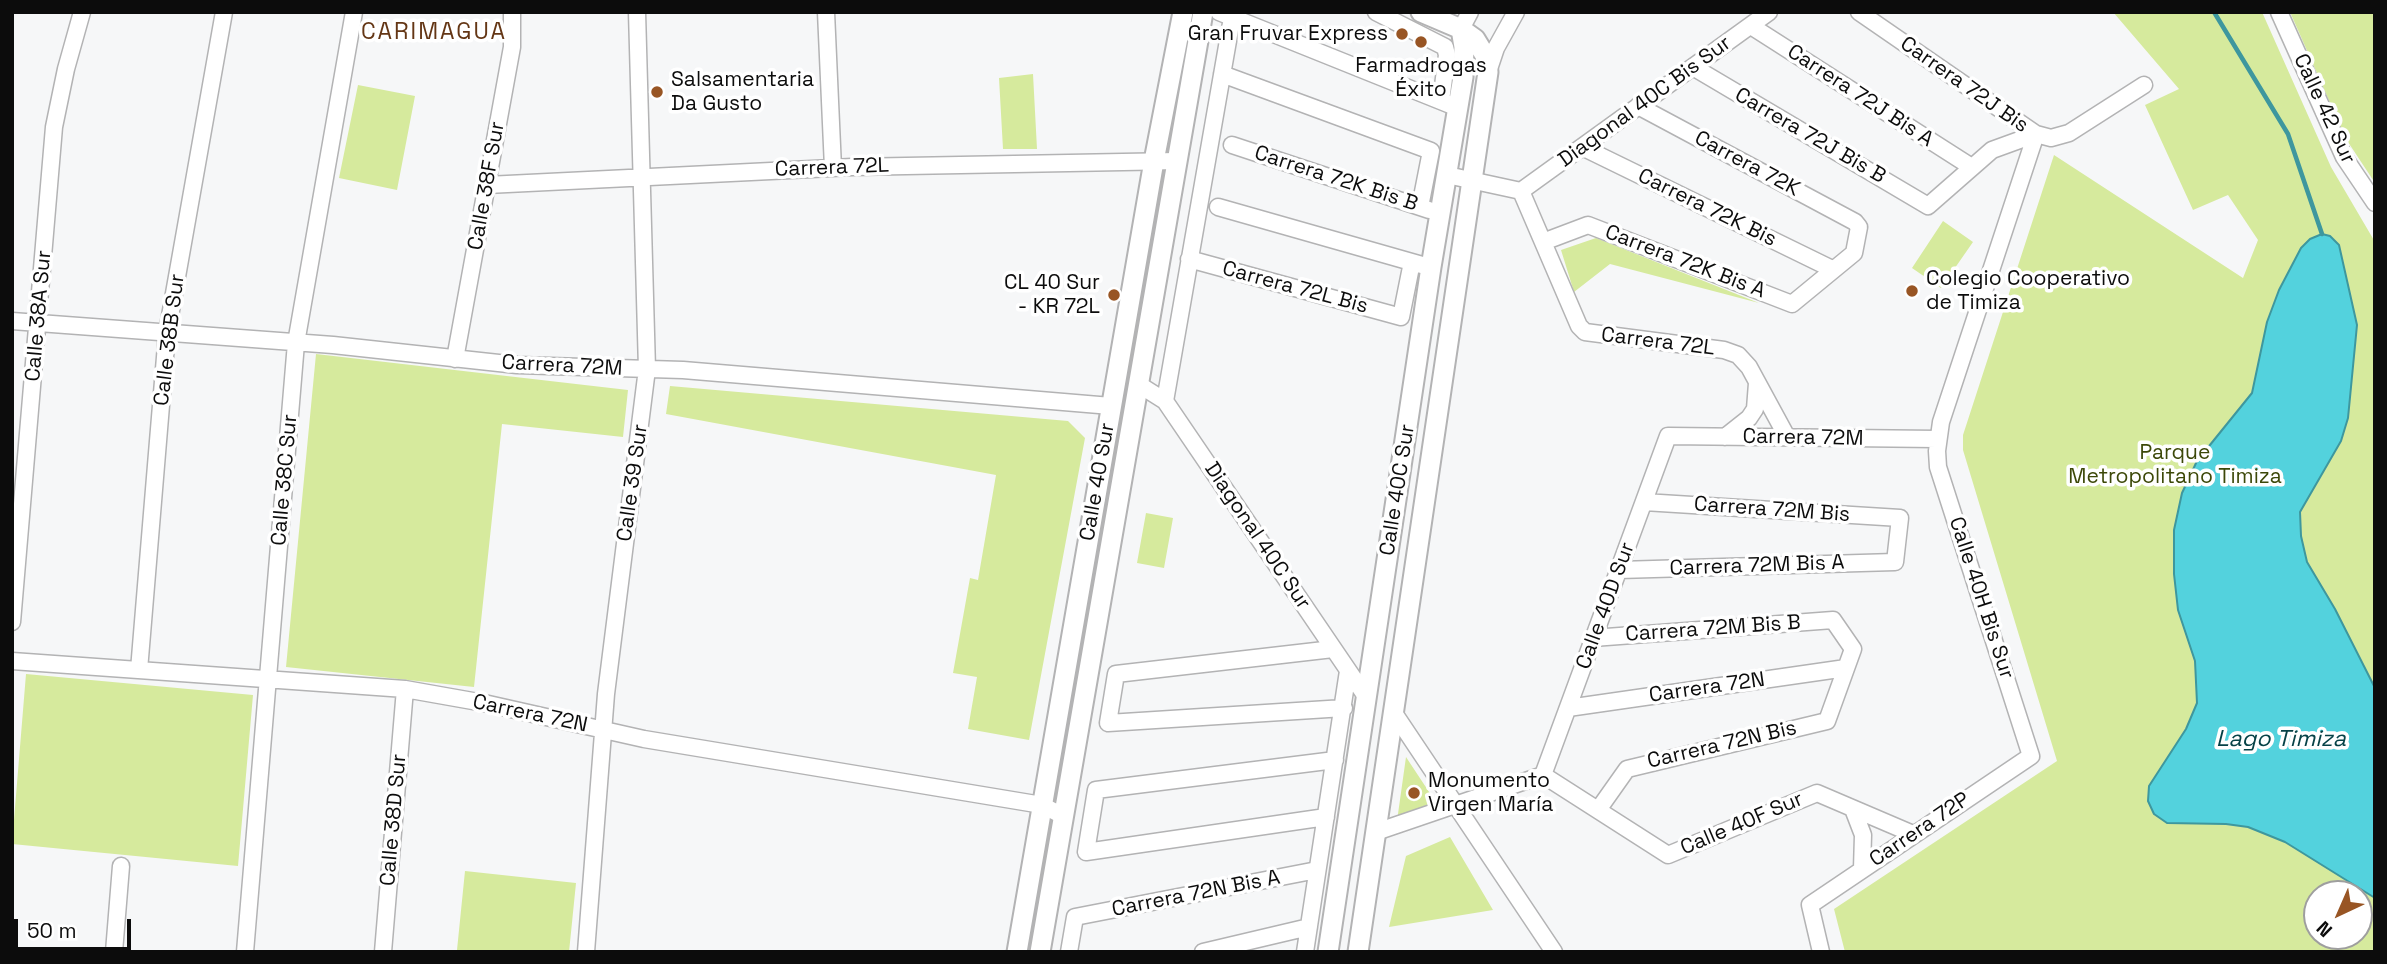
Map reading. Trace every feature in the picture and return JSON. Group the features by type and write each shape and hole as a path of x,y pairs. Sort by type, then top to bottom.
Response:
{"street":[{"name":"Calle 38A Sur","path":"12,622 54,127 66,68 82,12"},
{"name":"Calle 38B Sur","path":"139,670 167,333 224,12"},
{"name":"Calle 38C Sur","path":"245,952 296,343 354,12"},
{"name":"Calle 38F Sur","path":"455,359 512,47 512,12"},
{"name":"Calle 39 Sur","path":"586,952 603,730 646,369 637,12"},
{"path":"826,12 833,168"},
{"name":"Calle 40 Sur","path":"1017,952 1154,161 1183,12"},
{"name":"Calle 40 Sur","path":"1040,952 1203,12"},
{"path":"1376,12 1418,18 1465,20 1482,47 1488,72"},
{"path":"1488,72 1496,48 1516,12"},
{"name":"Diagonal 40C Bis Sur","path":"1521,191 1769,12"},
{"name":"Carrera 72J Bis","path":"1859,12 2035,134"},
{"name":"Calle 42 Sur","path":"2279,12 2344,157 2375,203"},
{"path":"1165,401 1222,74 1228,14 1449,104 1445,47 1418,18"},
{"name":"Calle 40C Sur","path":"1328,952 1447,175 1449,104 1465,64 1465,20"},
{"name":"Carrera 72J Bis A","path":"1751,26 1970,166"},
{"name":"Carrera 72J Bis B","path":"1693,67 1928,206 1970,166"},
{"name":"Calle 40C Sur","path":"1358,952 1488,72"},
{"path":"1222,74 1431,151 1420,207"},
{"path":"1970,166 2000,146 2035,134 2051,138 2070,133 2144,85"},
{"name":"Carrera 72K","path":"1638,106 1856,222 1859,227 1854,253 1832,269"},
{"path":"1937,439 2035,134"},
{"name":"Carrera 72K Bis B","path":"1232,145 1440,213"},
{"name":"Carrera 72K Bis","path":"1582,147 1832,269"},
{"name":"Carrera 72L","path":"487,185 593,182 642,177 833,168 1177,161"},
{"path":"1447,175 1521,191 1543,243"},
{"path":"1218,207 1431,267"},
{"name":"Carrera 72K Bis A","path":"1543,243 1588,225 1796,303 1832,269"},
{"name":"Carrera 72L","path":"1543,243 1579,326 1593,334 1724,349 1738,355 1756,380"},
{"name":"Carrera 72L Bis","path":"1189,259 1401,317 1412,262"},
{"name":"Carrera 72M","path":"12,321 296,343 517,365 646,369 1111,406"},
{"path":"1724,437 1749,418 1755,409 1756,380"},
{"path":"1756,380 1787,437"},
{"name":"Diagonal 40C Sur","path":"1138,384 1165,401 1367,698"},
{"name":"Carrera 72M","path":"1668,436 1937,439"},
{"name":"Calle 40D Sur","path":"1543,775 1668,436"},
{"name":"Calle 40H Bis Sur","path":"1937,439 1938,467 2031,756"},
{"name":"Carrera 72M Bis","path":"1644,502 1900,518 1895,562"},
{"name":"Carrera 72M Bis A","path":"1619,570 1895,562"},
{"path":"1383,588 1412,592"},
{"name":"Carrera 72M Bis B","path":"1594,638 1833,620 1853,649 1846,668"},
{"path":"1333,649 1116,674 1108,723 1344,708"},
{"name":"Carrera 72N","path":"12,661 405,689 603,730 1042,805 1063,816"},
{"name":"Carrera 72N","path":"1567,708 1846,668"},
{"name":"Carrera 72N Bis","path":"1598,810 1617,779 1634,766 1827,721 1846,668"},
{"path":"1305,952 1348,671"},
{"name":"Calle 38D Sur","path":"383,952 405,689"},
{"path":"1394,713 1554,952"},
{"name":"Carrera 72P","path":"1821,952 1810,905 2031,756"},
{"path":"1326,817 1086,852 1096,790 1335,760"},
{"path":"1376,832 1543,775 1598,810"},
{"name":"Calle 40F Sur","path":"1598,810 1668,855 1816,793 1853,809"},
{"path":"1042,805 1068,794"},
{"path":"1853,809 1913,834"},
{"path":"1853,809 1863,835 1862,869"},
{"path":"114,952 121,866"},
{"name":"Carrera 72N Bis A","path":"1069,952 1075,917 1318,870"},
{"path":"1203,952 1308,928"}],"green space":[{"name":"Parque Metropolitano Timiza","path":"2113,12 2262,12 2331,167 2375,242 2375,952 1845,952 1834,909 2057,761 1963,450 1963,435 2054,155 2243,278 2258,240 2228,195 2193,210 2145,105 2179,89"},
{"path":"2290,12 2375,12 2375,183 2346,139"},
{"path":"1033,74 1037,149 1003,149 999,78"},
{"path":"358,85 415,96 397,190 339,178"},
{"path":"1943,221 1973,242 1941,288 1912,268"},
{"path":"1596,238 1759,303 1610,264 1574,292 1561,250"},
{"path":"316,354 628,390 623,437 502,424 474,687 286,667"},
{"path":"670,386 1068,421 1085,438 1029,740 968,729 977,677 953,673 970,578 978,580 996,475 666,414"},
{"path":"1146,513 1173,518 1164,568 1137,563"},
{"path":"26,674 253,695 238,866 12,844"},
{"path":"1406,757 1437,804 1397,821"},
{"path":"1450,837 1493,910 1389,927 1406,856"},
{"path":"465,871 576,883 569,952 457,950"}],"water":[{"name":"Lago Timiza","path":"2322,234 2330,236 2339,245 2357,325 2348,418 2341,441 2300,512 2301,536 2307,562 2335,609 2375,688 2375,898 2373,880 2346,880 2285,842 2248,827 2167,823 2154,814 2148,801 2149,786 2186,729 2197,703 2195,661 2178,610 2174,574 2174,530 2182,493 2197,461 2252,393 2267,322 2279,290 2301,248 2310,239"}],"waterway":[{"path":"2214,12 2288,134 2322,234"}],"place":[{"name":"Gran Fruvar Express","path":"1402,34"},
{"name":"Farmadrogas Éxito","path":"1421,42"},
{"name":"Salsamentaria Da Gusto","path":"657,92"},
{"name":"Colegio Cooperativo de Timiza","path":"1912,291"},
{"name":"CL 40 Sur - KR 72L","path":"1114,295"},
{"name":"Monumento Virgen María","path":"1414,793"}],"district":[{"name":"CARIMAGUA","path":"434,33"}]}
